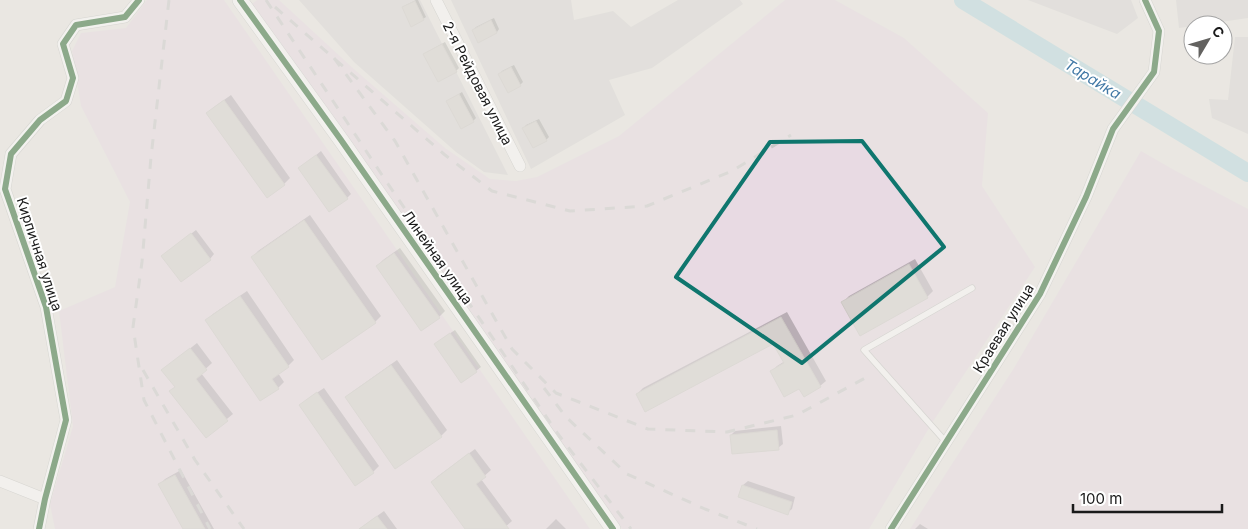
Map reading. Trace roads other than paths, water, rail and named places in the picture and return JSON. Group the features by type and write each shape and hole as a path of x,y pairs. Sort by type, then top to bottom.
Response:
{"street":[{"name":"Кирпичная улица","path":"45,499 66,420 46,307 5,189 11,154 40,120 66,101 73,78 63,44 76,25 125,17 139,0"},
{"name":"Линейная улица","path":"240,0 613,529"},
{"name":"2-я Рейдовая улица","path":"436,0 520,166"},
{"name":"Краевая улица","path":"891,529 1040,294 1086,197 1113,129 1154,72 1159,31 1145,0"},
{"path":"0,481 45,499 39,529"}],"lane":[{"path":"946,442 864,350 972,288"}],"waterway":[{"name":"Тарайка","path":"963,0 1248,173"}],"railway":[{"path":"169,0 151,157 142,262 133,327 144,400 210,529"},
{"path":"266,0 558,434 631,529"},
{"path":"275,7 445,155 492,191 570,211 647,206 732,171 791,135"},
{"path":"334,58 395,141 512,349 556,393 648,429 727,432 797,415 867,377"},
{"path":"143,370 195,460 244,529"},
{"path":"544,388 566,417 627,474 705,509 757,529"}]}
